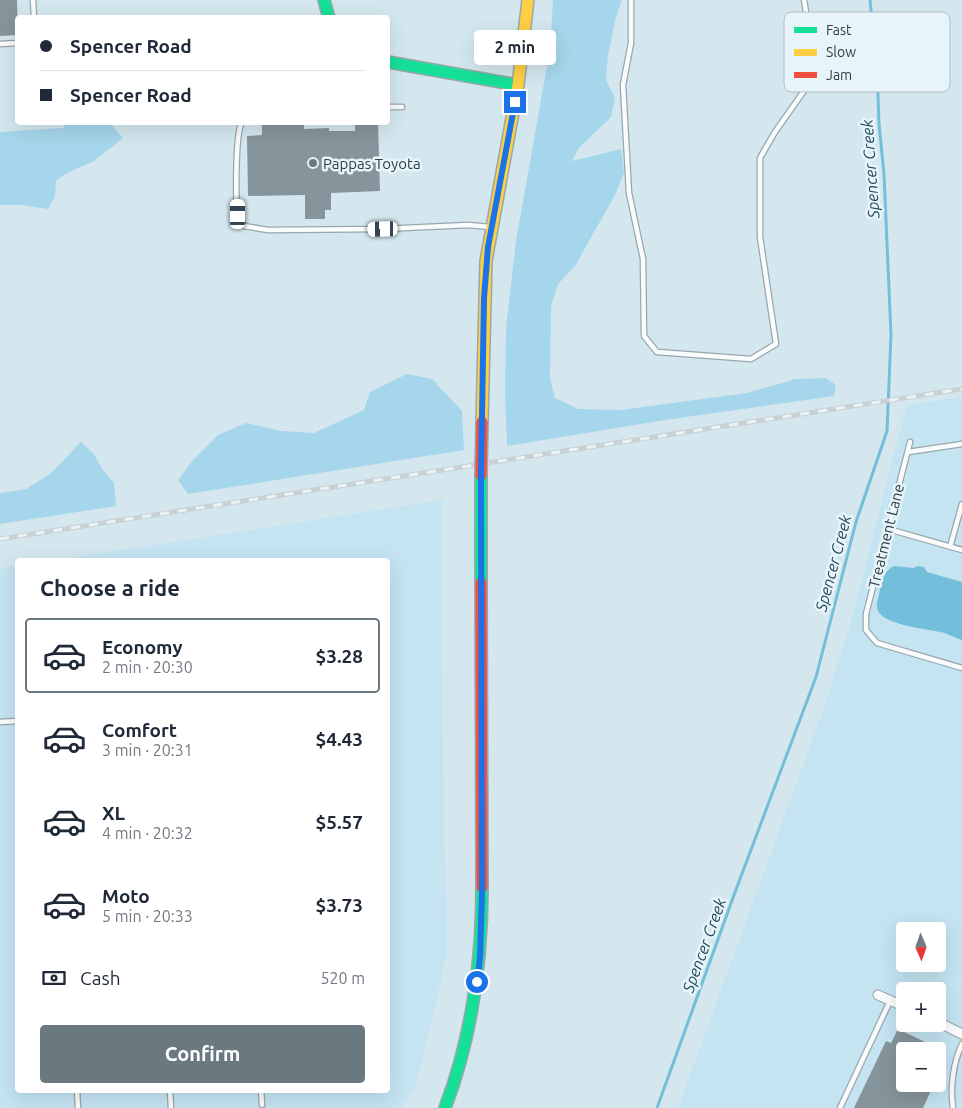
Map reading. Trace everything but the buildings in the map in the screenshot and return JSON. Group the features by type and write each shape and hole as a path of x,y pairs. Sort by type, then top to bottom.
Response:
{"main road":[{"path":"324,0 329,15"},
{"path":"445,1108 462,1056 471,1018 482,935 481,475 485,270 491,227 518,85 528,0"},
{"path":"390,62 518,85"}],"street":[{"path":"878,995 896,1003"},
{"path":"946,1026 962,1034"}],"lane":[{"path":"33,0 34,15"},
{"path":"631,0 631,43 623,84 629,193 643,259 644,336 657,352 751,359 776,344 760,237 760,158 775,132 803,92"},
{"path":"0,44 15,43"},
{"path":"390,107 402,107"},
{"path":"240,125 237,158 238,214 244,226 268,230 383,229 468,225 491,227"},
{"name":"Treatment Lane","path":"910,442 866,614 866,630 877,643 962,668"},
{"path":"908,452 962,444"},
{"path":"950,547 962,504"},
{"path":"888,529 962,550"},
{"path":"0,722 15,721"},
{"path":"840,1108 890,1000"},
{"path":"953,1108 952,1099 956,1057 962,1044"},
{"path":"77,1093 78,1108"},
{"path":"170,1093 171,1108"},
{"path":"261,1093 262,1105"}],"shaded area":[{"path":"553,0 622,0 616,17 608,55 606,80 615,98 611,117 578,149 572,161 621,149 624,173 615,195 575,266 558,284 551,306 550,378 555,398 578,409 621,410 747,393 795,379 826,378 836,385 834,396 672,419 507,446 505,393 506,328 516,241 550,49"},
{"path":"64,125 112,125 123,138 94,161 65,174 56,181 55,196 48,209 21,205 0,205 0,132 64,128"},
{"path":"407,374 432,379 462,411 464,450 188,494 178,480 193,460 218,435 246,423 281,431 314,433 364,410 370,392"},
{"path":"962,397 962,1108 678,1108 824,708 848,632 907,405"},
{"path":"81,442 93,453 103,470 114,483 116,506 0,524 0,493 26,489 50,474"},
{"path":"442,500 443,763 447,955 415,1089 402,1108 0,1108 0,569 15,566 15,1093 390,1093 390,558 71,558"},
{"path":"894,566 924,567 927,572 962,582 962,640 943,633 897,623 882,616 877,606 881,586 886,573"}],"waterway":[{"name":"Spencer Creek","path":"870,0 871,12"},
{"name":"Spencer Creek","path":"657,1108 816,677 856,522 887,431 891,335 884,174 878,92"}],"railway":[{"path":"0,539 962,389"}],"traffic: fast":[{"path":"324,0 328,15"},
{"path":"390,62 518,85"},
{"path":"481,475 481,583"},
{"path":"445,1108 462,1054 474,999 480,944 482,887"}],"traffic: slow":[{"path":"482,422 486,261 518,85 528,0"}],"traffic: jam":[{"path":"481,475 482,422"},
{"path":"481,583 482,887"}],"place":[{"name":"Pappas Toyota","path":"313,163"}],"route":[{"path":"477,982 482,928 481,475 484,298 488,247 515,102"}]}
